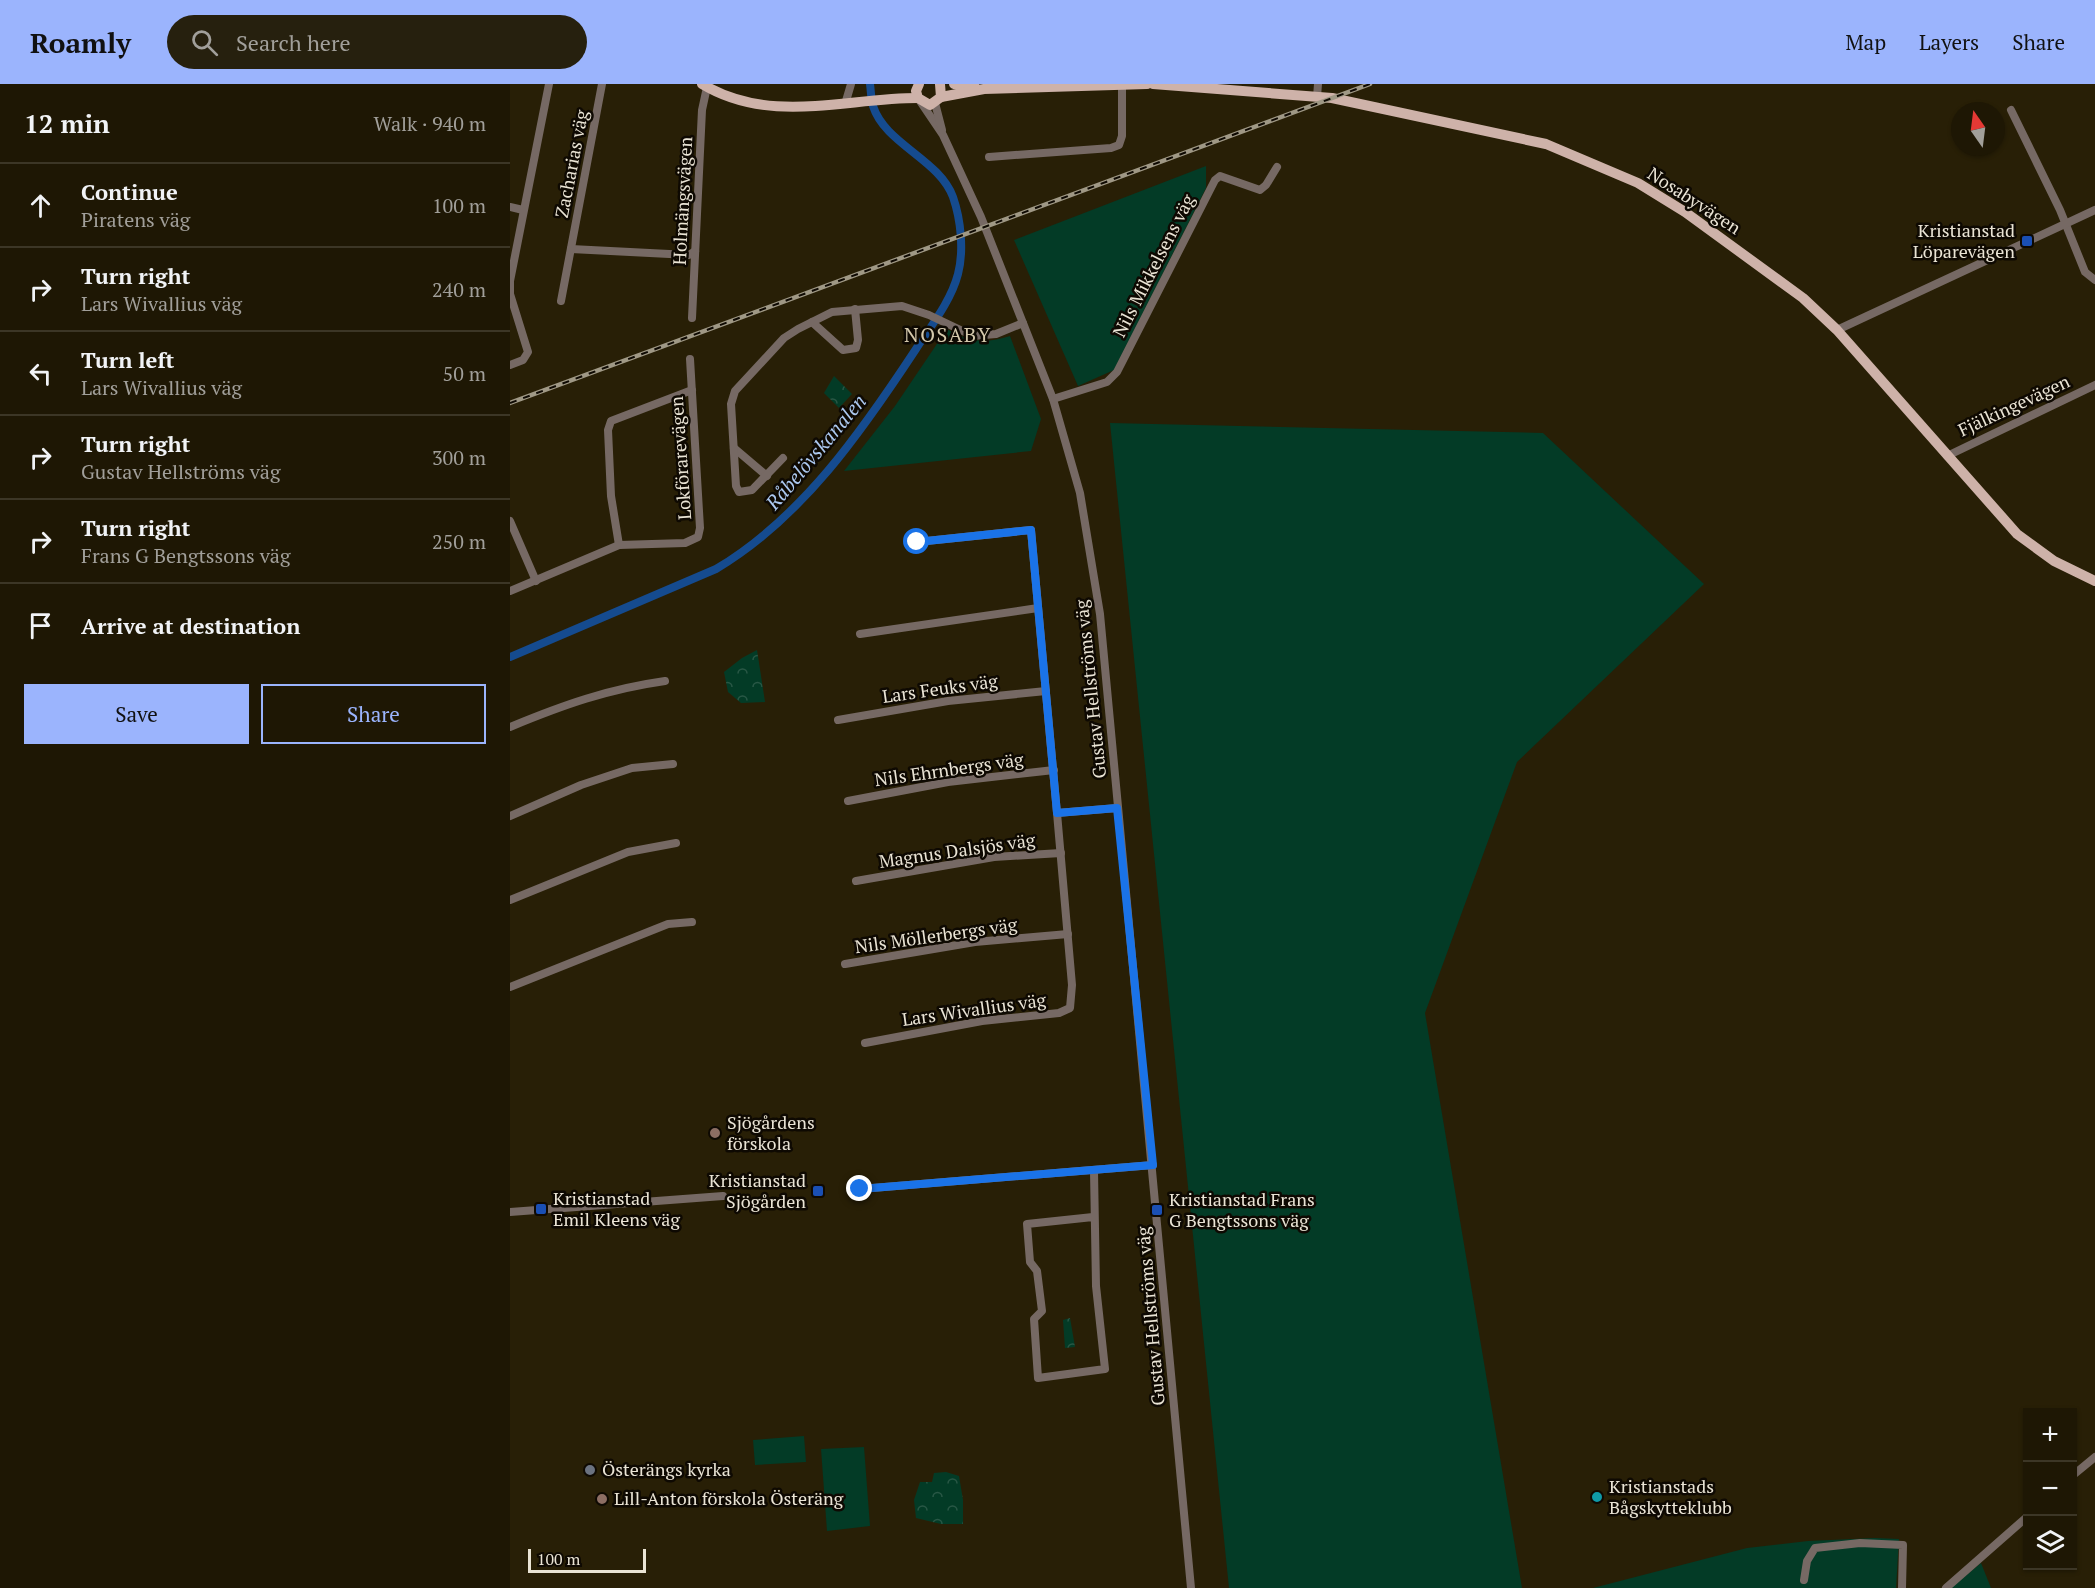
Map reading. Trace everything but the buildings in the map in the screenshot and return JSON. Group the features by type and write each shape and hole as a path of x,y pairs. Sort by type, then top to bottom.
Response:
{"main road":[{"path":"882,98 919,84"},
{"path":"919,84 916,91 919,100"},
{"path":"938,100 940,84 984,89 1147,84"},
{"name":"Nosabyvägen","path":"1153,84 1317,97 1513,135 1574,154 1615,171 1685,212 1765,268 1837,330 2016,534 2054,561 2095,581"},
{"path":"705,86 756,106 797,107 882,98 919,100 927,105 938,100 984,89"}],"street":[{"path":"510,365 523,360 528,352 510,294 523,210 549,84"},
{"name":"Zacharias väg","path":"561,301 602,84"},
{"path":"846,101 851,84"},
{"path":"1317,97 1318,84"},
{"path":"989,157 1110,148 1119,145 1122,136 1122,85"},
{"name":"Holmängsvägen","path":"692,318 705,86"},
{"name":"Gustav Hellströms väg","path":"919,100 943,135 981,217 1053,399 1080,493 1100,614 1191,1588"},
{"name":"Gustav Hellströms väg","path":"938,100 943,135"},
{"path":"2011,110 2060,210 2063,224 2085,272 2095,279"},
{"name":"Nils Mikkelsens väg","path":"1053,399 1107,382 1117,372 1215,180 1220,176 1228,177 1260,190 1266,185 1277,166"},
{"path":"510,207 523,210"},
{"path":"1837,330 2095,210"},
{"path":"571,249 689,255 695,251"},
{"path":"783,458 752,490 739,492 736,486 731,404 735,392 784,338 812,322 832,312 902,306 929,315 973,336 996,334 1023,323"},
{"path":"812,322 843,350 849,351 856,348 858,340 855,309"},
{"name":"Lokförarevägen","path":"510,591 619,545 685,543 698,537 700,528 690,359"},
{"name":"Fjälkingevägen","path":"1947,456 2095,385"},
{"path":"619,545 611,496 608,430 611,421 692,390"},
{"path":"734,448 767,476"},
{"path":"510,521 536,581"},
{"name":"Lars Wivallius väg","path":"865,1043 982,1021 1066,1012 1073,1004 1031,530 917,542"},
{"path":"860,634 1038,608"},
{"path":"510,727 572,701 620,688 665,681"},
{"name":"Lars Feuks väg","path":"838,720 948,701 1046,691"},
{"path":"510,816 581,785 632,768 672,764"},
{"name":"Nils Ehrnbergs väg","path":"848,801 948,782 1054,770"},
{"path":"1057,813 1117,808"},
{"path":"510,900 628,852 676,843"},
{"name":"Magnus Dalsjös väg","path":"856,881 994,858 1061,854"},
{"path":"510,987 668,924 692,922"},
{"name":"Nils Möllerbergs väg","path":"845,964 975,942 1068,934"},
{"path":"860,1189 1153,1165"},
{"path":"1093,1217 1027,1224 1030,1262 1037,1271 1042,1311 1034,1319 1038,1378 1105,1369 1096,1295 1094,1171"},
{"path":"510,1212 723,1196"},
{"path":"2077,1473 2095,1457"},
{"path":"1946,1588 2023,1520"},
{"path":"1804,1580 1807,1561 1815,1548 1860,1543 1903,1545 1902,1588"}],"green space":[{"path":"1206,166 1206,188 1114,370 1078,386 1014,240"},
{"path":"947,329 963,337 985,341 1010,336 1041,419 1031,451 844,471 895,406"},
{"path":"834,376 852,394 839,408 824,393"},
{"path":"1110,423 1543,433 1704,584 1517,762 1425,1013 1522,1588 1229,1588"},
{"path":"757,650 765,702 741,703 728,692 724,672"},
{"path":"1070,1318 1075,1347 1065,1348 1063,1320"},
{"path":"804,1436 806,1462 755,1465 753,1440"},
{"path":"864,1447 870,1526 827,1531 821,1449"},
{"path":"946,1472 959,1476 963,1500 963,1524 941,1524 916,1518 914,1500 920,1482 932,1482 934,1473"},
{"path":"1899,1539 1896,1588 1593,1588 1747,1548 1808,1541"},
{"path":"1981,1563 1991,1588 1951,1588"}],"waterway":[{"name":"Råbelövskanalen","path":"510,657 716,569 776,525 803,499 852,441 940,313 951,294 960,265 961,236 956,206 946,184 936,172 889,131 879,119 872,104 870,84"}],"railway":[{"path":"510,403 1370,84"}],"place":[{"name":"Kristianstad Löparevägen","path":"2027,241"},
{"name":"Sjögårdens förskola","path":"715,1133"},
{"name":"Kristianstad Sjögården","path":"818,1191"},
{"name":"Kristianstad Emil Kleens väg","path":"541,1209"},
{"name":"Kristianstad Frans G Bengtssons väg","path":"1157,1210"},
{"name":"Österängs kyrka","path":"590,1470"},
{"name":"Kristianstads Bågskytteklubb","path":"1597,1497"},
{"name":"Lill-Anton förskola Österäng","path":"602,1499"}],"district":[{"name":"NOSABY","path":"948,335"}],"route":[{"path":"860,1189 1153,1165 1117,808 1057,813 1031,530 917,542"}]}
